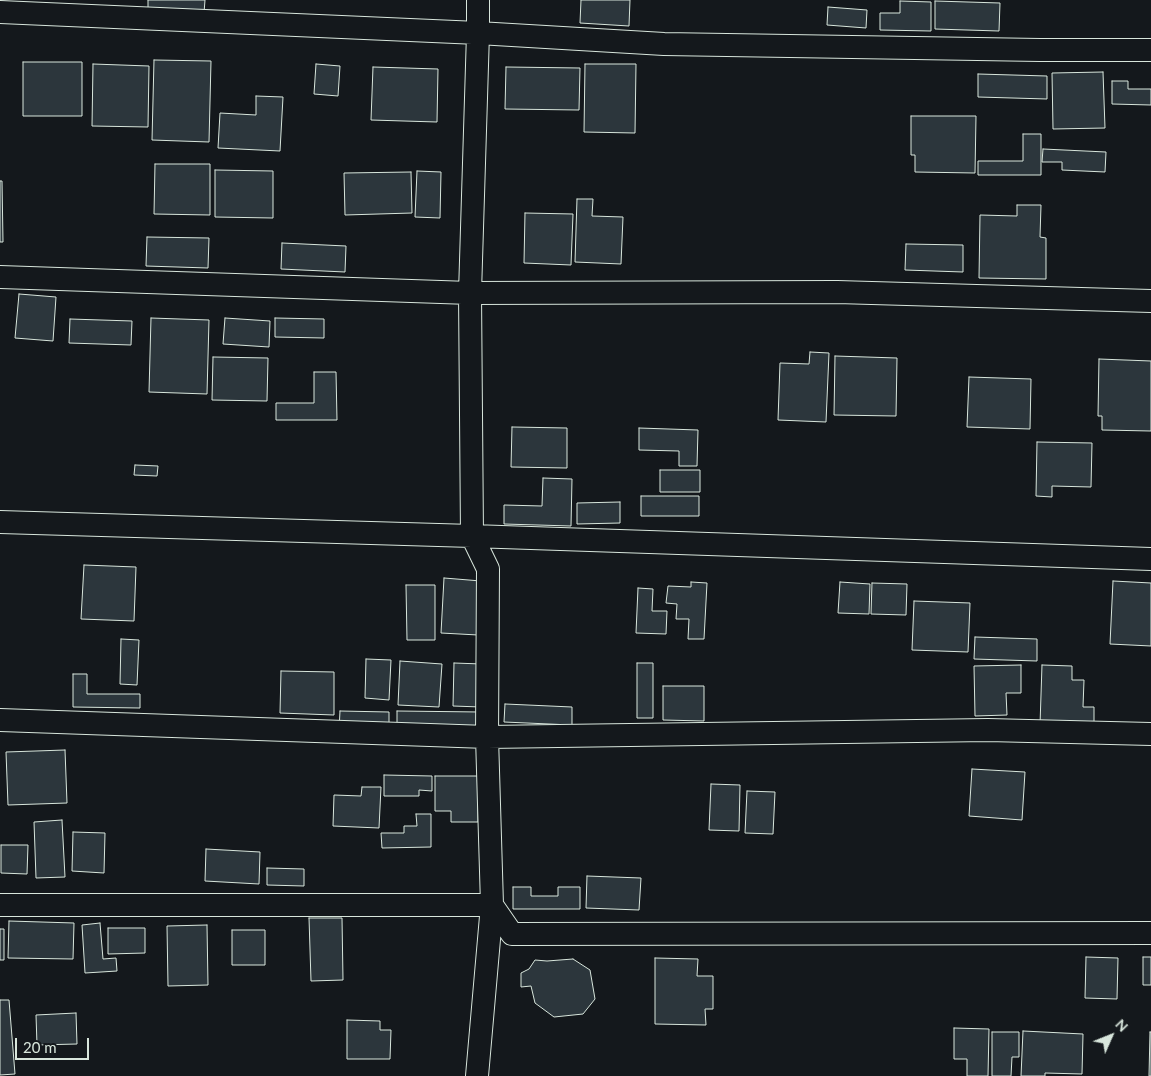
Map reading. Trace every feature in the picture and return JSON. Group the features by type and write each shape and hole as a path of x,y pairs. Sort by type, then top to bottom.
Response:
{"street":[{"path":"477,1076 492,905 487,737 488,569 472,536 470,293 478,0"},
{"path":"0,12 478,33 664,44 1151,50"},
{"path":"0,277 470,293 837,292 1151,302"},
{"path":"0,522 1151,559"},
{"path":"0,720 487,737 988,730 1151,734"},
{"path":"0,905 492,905"},
{"path":"492,905 512,934 1151,933"}],"building":[{"path":"148,0 205,0 204,13 148,11"},
{"path":"581,0 630,0 629,26 580,23"},
{"path":"900,1 931,2 931,31 880,30 880,13 900,13"},
{"path":"935,1 1000,3 999,31 935,29"},
{"path":"828,7 867,10 866,28 827,25"},
{"path":"154,60 211,61 209,142 152,140"},
{"path":"23,62 82,62 82,116 23,116"},
{"path":"93,64 149,66 148,127 92,126"},
{"path":"316,64 340,66 338,96 314,94"},
{"path":"585,64 636,64 635,133 584,132"},
{"path":"373,67 438,69 437,122 371,120"},
{"path":"506,67 580,68 579,110 505,109"},
{"path":"1103,72 1105,128 1053,129 1052,73"},
{"path":"978,74 1047,76 1047,99 978,97"},
{"path":"1112,81 1128,81 1128,89 1151,89 1151,105 1112,104"},
{"path":"256,96 283,97 280,151 218,148 220,113 256,115"},
{"path":"911,116 976,116 975,173 915,172 915,155 911,155"},
{"path":"1023,134 1041,134 1041,175 978,175 978,161 1023,161"},
{"path":"1043,149 1106,152 1105,172 1062,170 1062,162 1042,162"},
{"path":"155,164 210,164 210,215 154,214"},
{"path":"215,170 273,171 273,218 215,217"},
{"path":"417,171 441,172 440,218 415,217"},
{"path":"411,172 412,213 345,215 344,173"},
{"path":"0,181 2,181 3,242 0,242"},
{"path":"577,199 593,199 592,216 623,217 621,264 575,262"},
{"path":"1017,205 1041,205 1040,237 1046,238 1046,279 979,278 980,215 1017,216"},
{"path":"525,213 573,214 571,265 524,263"},
{"path":"147,237 209,238 208,268 146,266"},
{"path":"282,243 346,246 345,272 281,269"},
{"path":"906,244 963,245 963,272 905,270"},
{"path":"19,294 56,297 53,341 15,338"},
{"path":"151,318 209,320 207,394 149,392"},
{"path":"225,318 270,321 269,347 223,344"},
{"path":"275,318 324,319 324,338 275,337"},
{"path":"70,319 132,321 131,345 69,343"},
{"path":"810,352 829,353 826,422 778,420 780,363 809,364"},
{"path":"835,356 897,358 896,416 834,415"},
{"path":"213,357 268,358 267,401 212,400"},
{"path":"1099,359 1151,361 1151,431 1102,430 1102,416 1098,416"},
{"path":"314,372 336,372 337,420 276,420 276,403 314,403"},
{"path":"969,377 1031,379 1030,429 967,427"},
{"path":"512,427 567,428 567,468 511,467"},
{"path":"639,428 698,430 697,466 679,466 679,451 639,450"},
{"path":"1037,442 1092,443 1091,487 1052,486 1052,497 1036,496"},
{"path":"135,465 158,466 157,476 134,475"},
{"path":"660,470 700,470 700,492 660,492"},
{"path":"543,478 572,479 571,526 504,524 504,505 542,506"},
{"path":"641,496 699,496 699,516 641,516"},
{"path":"620,502 620,523 577,524 577,503"},
{"path":"84,565 136,567 134,621 81,619"},
{"path":"444,578 481,581 478,635 441,633"},
{"path":"1113,581 1151,583 1151,646 1110,644"},
{"path":"691,582 707,583 704,639 688,639 689,619 676,619 677,604 666,603 668,586 691,587"},
{"path":"840,582 870,584 869,614 838,613"},
{"path":"872,583 907,584 906,615 871,614"},
{"path":"406,585 435,585 435,640 407,640"},
{"path":"638,588 653,589 652,611 667,611 666,634 636,633"},
{"path":"914,601 970,603 968,652 912,650"},
{"path":"975,637 1037,639 1037,661 974,659"},
{"path":"121,639 139,640 137,685 120,684"},
{"path":"366,659 391,660 389,700 365,698"},
{"path":"400,661 442,664 439,707 398,705"},
{"path":"454,663 482,664 481,707 453,706"},
{"path":"637,663 653,663 653,718 637,718"},
{"path":"1021,665 1021,693 1006,693 1007,715 975,716 974,666"},
{"path":"1042,665 1072,666 1072,680 1084,680 1083,707 1094,707 1094,727 1040,725"},
{"path":"281,671 334,672 334,715 280,713"},
{"path":"73,674 87,674 87,694 140,694 140,708 73,707"},
{"path":"663,686 704,686 704,721 663,720"},
{"path":"505,704 572,707 572,725 504,722"},
{"path":"340,711 389,712 389,731 339,730"},
{"path":"397,711 480,712 480,734 397,732"},
{"path":"65,750 67,803 8,805 6,752"},
{"path":"972,769 1025,772 1022,820 969,816"},
{"path":"384,775 432,776 432,791 419,790 419,796 384,796"},
{"path":"435,776 478,776 478,822 451,822 451,811 435,811"},
{"path":"711,784 740,785 739,831 709,830"},
{"path":"362,787 381,787 379,828 333,826 334,795 361,796"},
{"path":"747,791 775,792 773,834 745,833"},
{"path":"416,814 431,814 431,847 382,848 381,833 404,833 404,826 417,826"},
{"path":"62,820 65,877 36,878 34,822"},
{"path":"73,832 105,833 104,873 72,871"},
{"path":"1,845 28,845 27,874 1,873"},
{"path":"206,849 260,852 259,884 205,881"},
{"path":"267,868 304,869 304,886 267,885"},
{"path":"587,876 641,878 639,910 586,908"},
{"path":"513,887 531,887 531,896 558,896 558,887 580,887 580,909 513,909"},
{"path":"309,918 342,918 343,980 311,981"},
{"path":"9,921 74,923 73,959 8,958"},
{"path":"100,923 103,959 116,958 117,971 85,973 82,925"},
{"path":"207,925 208,985 168,986 167,926"},
{"path":"108,928 145,928 145,953 108,954"},
{"path":"0,929 4,929 4,960 0,960"},
{"path":"232,930 265,930 265,965 232,965"},
{"path":"1086,957 1118,958 1117,999 1085,998"},
{"path":"1143,957 1151,957 1151,985 1143,985"},
{"path":"655,958 698,959 697,976 713,976 713,1009 705,1009 706,1025 655,1024"},
{"path":"573,959 590,970 595,999 583,1014 554,1017 535,1003 531,986 521,987 521,973 529,969 535,960"},
{"path":"0,1000 9,1000 15,1074 0,1075"},
{"path":"76,1013 77,1044 37,1045 36,1015"},
{"path":"347,1020 380,1021 380,1030 391,1030 390,1059 347,1059"},
{"path":"954,1028 989,1029 988,1076 967,1076 967,1059 954,1059"},
{"path":"1023,1031 1083,1034 1082,1074 1045,1073 1045,1076 1021,1076"},
{"path":"992,1032 1019,1032 1019,1057 1012,1057 1011,1076 992,1076"},
{"path":"1150,1032 1151,1076 1149,1076"}]}
